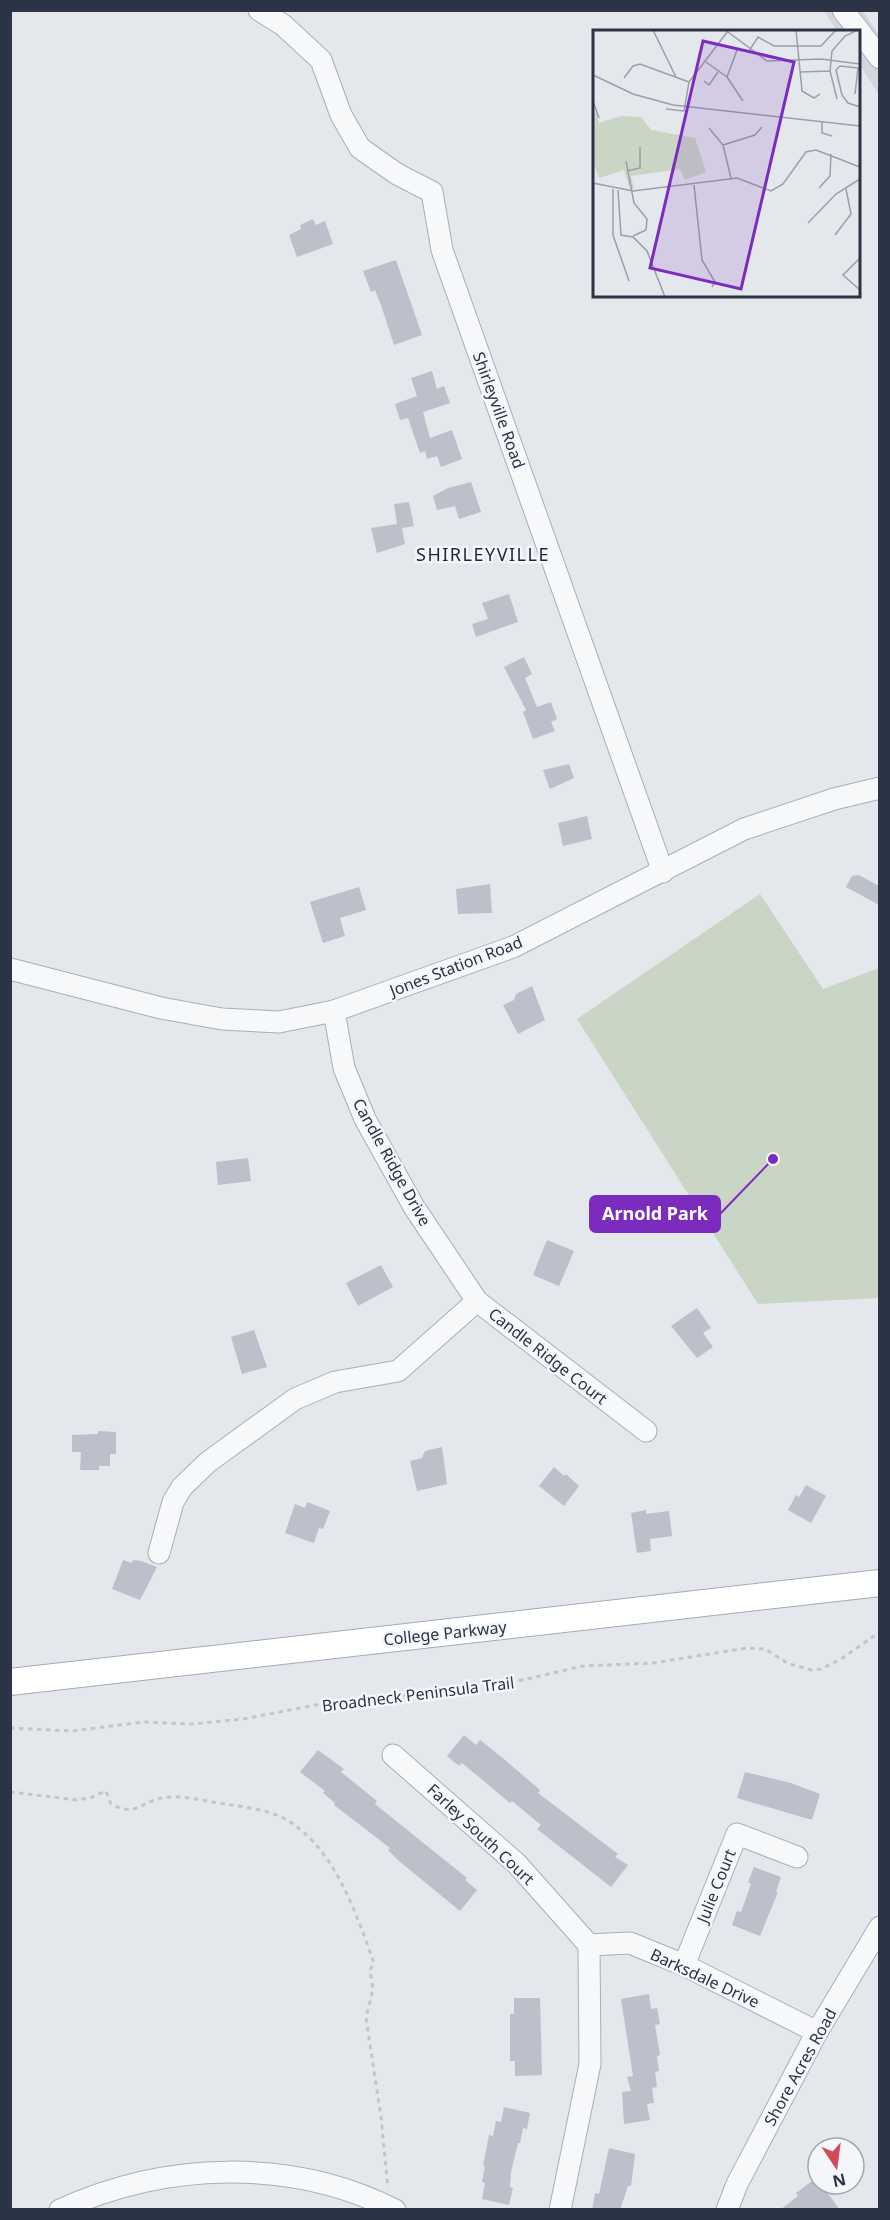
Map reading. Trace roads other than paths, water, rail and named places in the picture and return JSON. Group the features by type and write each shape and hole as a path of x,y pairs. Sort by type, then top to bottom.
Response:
{"main road":[{"name":"College Parkway","path":"10,1682 879,1583"}],"street":[{"name":"Shirleyville Road","path":"259,10 283,25 321,60 341,116 360,147 397,174 432,192 442,250 663,872"},
{"path":"843,10 858,30"},
{"path":"860,33 879,58"},
{"name":"Jones Station Road","path":"10,969 161,1008 222,1019 279,1022 334,1011 513,947 744,829 879,788"},
{"name":"Candle Ridge Drive","path":"334,1011 344,1068 365,1119 414,1207 477,1301"},
{"name":"Candle Ridge Court","path":"159,1553 173,1502 182,1487 208,1462 295,1399 335,1382 398,1371 477,1301 646,1431"},
{"name":"Farley South Court","path":"393,1755 517,1864 589,1945"},
{"name":"Julie Court","path":"684,1965 737,1834 797,1857"},
{"name":"Shore Acres Road","path":"727,2210 737,2184 817,2032 879,1927"},
{"name":"Barksdale Drive","path":"589,1945 630,1943 684,1965 817,2032"},
{"path":"560,2210 590,2064 589,1945"},
{"path":"60,2210 124,2185 173,2176 220,2173 301,2178 332,2184 390,2207"}],"place":[{"name":"Arnold Park","path":"773,1159"}],"district":[{"name":"SHIRLEYVILLE","path":"483,555"}]}
